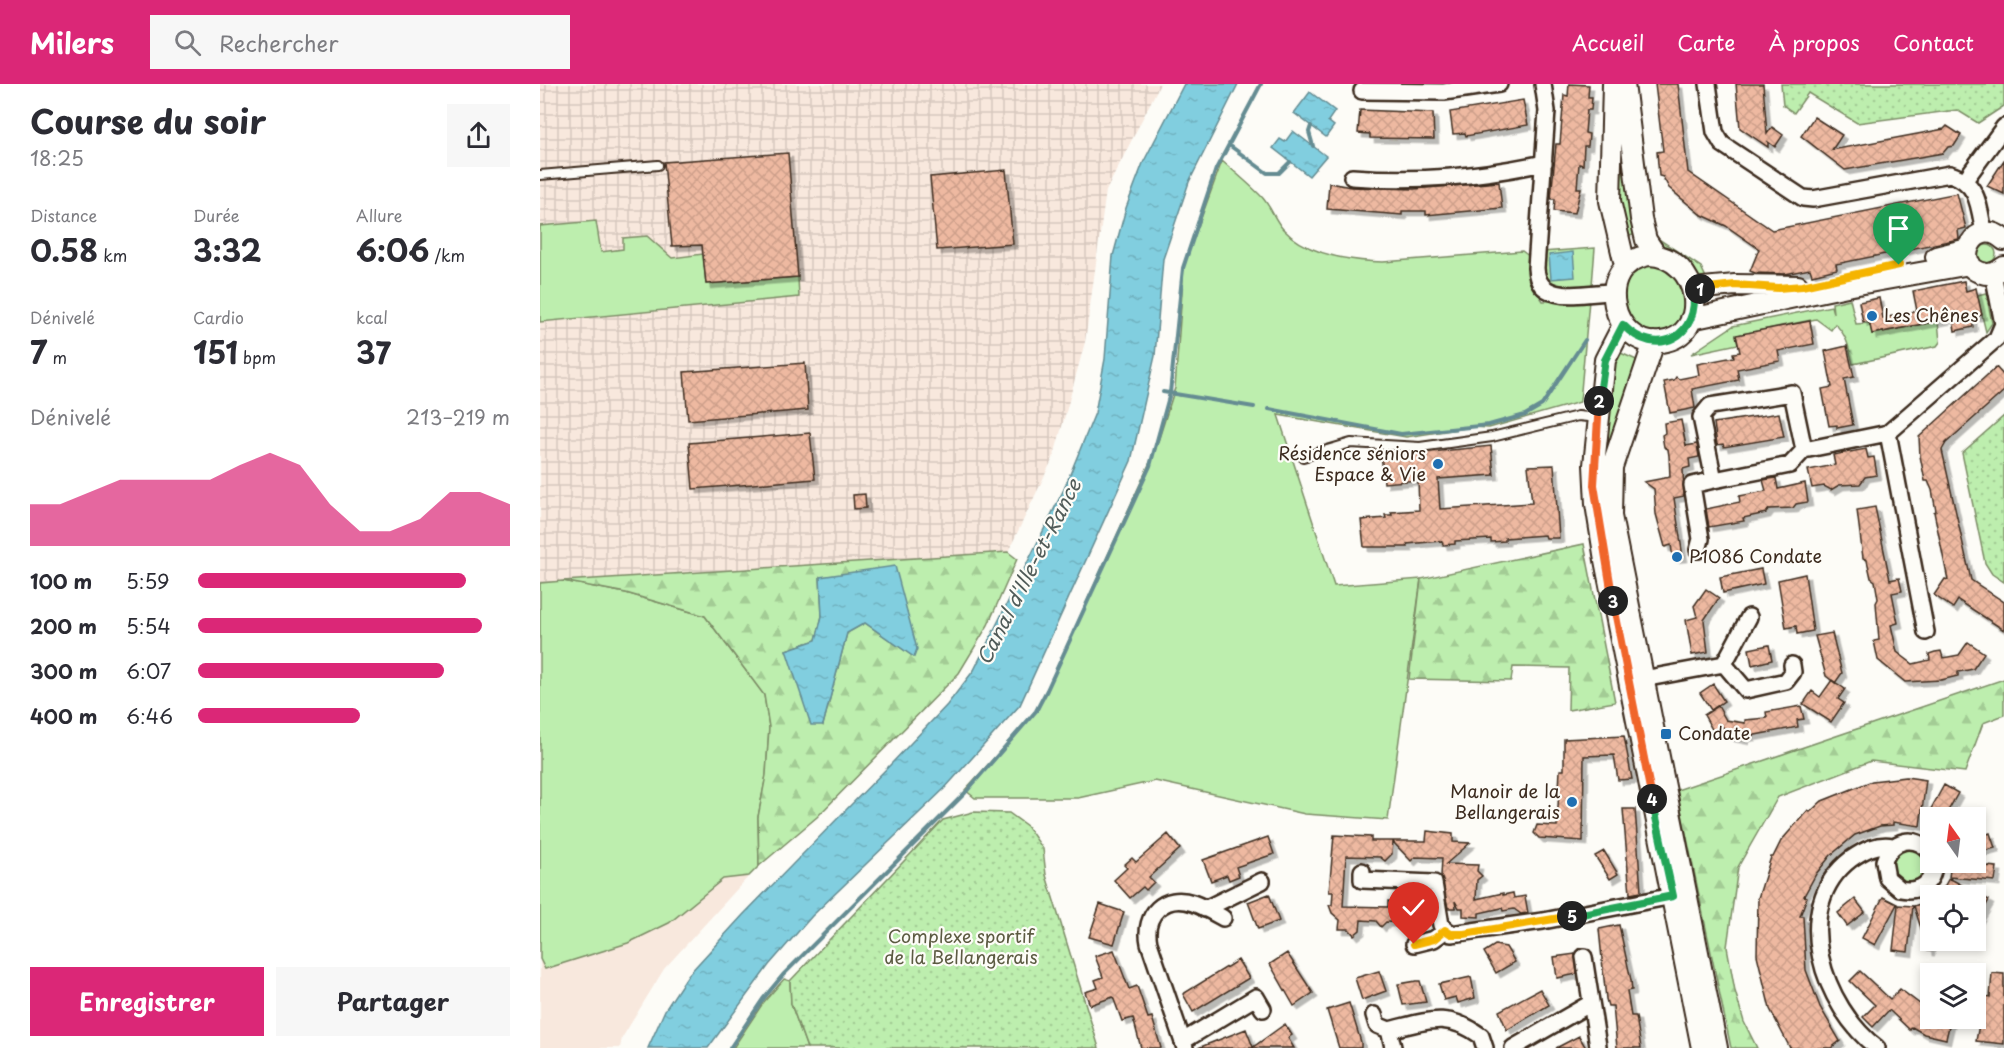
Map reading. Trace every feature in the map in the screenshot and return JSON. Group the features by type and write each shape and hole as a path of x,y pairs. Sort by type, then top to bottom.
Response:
{"street":[{"path":"1362,91 1388,88 1444,92 1499,84"},
{"path":"1543,84 1547,111 1536,267 1538,281 1550,292 1560,295 1613,292"},
{"path":"1613,84 1610,201 1625,265"},
{"path":"1624,84 1642,227 1646,240 1656,255 1680,269 1693,289 1694,309 1691,320 1674,338 1654,342 1638,337 1623,325 1615,307 1613,292 1617,276 1625,265 1643,256 1656,255"},
{"path":"1708,84 1715,132 1722,144 1803,198 1813,200 1950,174 1965,180 1977,197 1984,233"},
{"path":"1965,180 2004,127"},
{"path":"1352,177 1407,180 1464,177 1544,163"},
{"path":"1698,550 1701,539 1692,485 1790,465 1804,450 1888,434 1997,338 2003,324 1999,270 1978,272 1969,256 1972,240 1984,233 1994,233 2004,240"},
{"path":"1693,289 1735,285 1778,288 1802,286 1969,256"},
{"path":"1691,320 1835,289 1969,256"},
{"path":"1623,325 1605,360 1598,418 1594,485 1600,532 1702,1048"},
{"path":"1654,342 1612,467 1610,490 1613,530 1717,1048"},
{"path":"1714,480 1701,417 1710,406 1792,393 1804,450"},
{"path":"1888,434 1926,632"},
{"path":"1724,664 1749,617"},
{"path":"1643,679 1724,664"},
{"path":"1724,664 1746,690 1786,681 1793,672 1792,665"},
{"path":"1877,1048 1852,1024 1833,995 1820,952 1819,915 1832,879 1847,862 1869,848 1883,844 1893,846 1910,840 1920,844"},
{"path":"1893,846 1884,861 1884,870 1893,885 1909,891 1925,885 1932,873"},
{"path":"1362,871 1362,880 1434,879 1441,926 1451,934 1464,934 1673,896"},
{"path":"1205,909 1262,881"},
{"path":"1223,918 1182,901 1169,902 1157,907 1146,932 1184,1044 1256,997 1263,1009"},
{"path":"1414,944 1434,939 1445,930"},
{"path":"1584,957 1598,1046"},
{"path":"1513,1048 1591,1003"},
{"path":"1374,1014 1377,1025 1389,1030 1441,1018 1464,1023 1481,1036 1485,1048"},
{"path":"1389,1030 1393,1047"}],"lane":[{"path":"540,175 658,165"},
{"path":"1303,457 1351,443 1420,447 1492,437 1578,416 1598,418"}],"shaded area":[{"path":"540,84 1160,84 1106,191 1085,342 1054,456 1008,552 540,583"},
{"path":"563,581 749,876 664,969 622,1038 620,1048 540,1048 540,583"}],"green space":[{"path":"1615,84 1637,234 1622,238 1614,184"},
{"path":"1781,84 2004,84 2004,106 1978,123 1957,110 1857,123 1808,93 1794,113 1783,105"},
{"path":"1222,161 1263,199 1283,229 1293,238 1316,251 1343,258 1383,262 1522,251 1530,257 1530,282 1543,301 1589,300 1580,402 1489,428 1472,427 1406,437 1278,415 1334,586 1421,579 1388,820 1305,814 1155,781 1078,798 975,798 965,790 1038,709 1155,451 1175,388 1184,265"},
{"path":"596,221 601,252 623,249 623,238 647,236 672,258 703,254 706,284 798,277 799,297 540,322 540,226"},
{"path":"1654,236 1701,267 1708,282 1676,264"},
{"path":"1983,245 1991,245 1996,250 1994,261 1983,263 1978,258 1978,250"},
{"path":"1595,248 1592,285 1559,289 1549,286 1540,268 1542,252"},
{"path":"1652,262 1675,273 1688,304 1678,327 1654,335 1632,325 1620,303 1629,271"},
{"path":"1986,293 1992,323 1986,332 1977,295"},
{"path":"1850,299 1856,324 1870,323 1872,334 1938,321 1940,342 1937,346 1853,364 1847,342 1839,328 1835,324 1831,330 1816,319 1737,335 1738,344 1691,354 1733,326 1831,306 1833,313 1832,303"},
{"path":"1614,350 1641,362 1604,480 1603,424"},
{"path":"2004,416 2004,582 1992,574 1985,563 1962,453"},
{"path":"1584,544 1615,702 1568,710 1569,668 1513,667 1511,681 1409,679 1421,579"},
{"path":"1008,552 1017,559 988,625 959,673 817,817 759,866 758,817 766,775 769,727 764,695 705,616 626,593 563,581","holes":["820,577 914,657 865,623 847,633 823,725 786,650 816,640 822,616"]},
{"path":"563,581 626,593 705,616 764,695 769,727 766,776 758,817 759,866 749,876 723,879 669,923 628,943 545,969 540,959 540,583"},
{"path":"2004,679 2004,715 1983,723 1965,772 1871,761 1778,797 1738,867 1727,947 1735,991 1744,1022 1757,1048 1731,1048 1677,790"},
{"name":"Complexe sportif de la Bellangerais","path":"973,812 1009,813 1027,826 1043,849 1046,875 1099,1048 807,1048 791,1004 790,981 943,820"},
{"path":"1893,846 1920,850 1920,873 1927,873 1925,885 1893,885 1887,852"},
{"path":"784,979 790,981 791,1004 807,1048 733,1048 763,1003"}],"water":[{"name":"Canal d'Ille-et-Rance","path":"1184,84 1238,84 1189,182 1163,259 1155,356 1131,461 1020,705 944,789 812,916 769,965 708,1048 648,1048 665,1010 688,975 743,915 947,705 974,670 1064,489 1095,413 1105,359 1113,256 1126,208 1143,163"},
{"path":"1310,92 1335,111 1328,121 1334,126 1326,137 1294,113"},
{"path":"1293,131 1326,156 1309,176 1273,148 1280,139 1285,142"},
{"path":"1573,252 1575,277 1551,279 1549,255"},
{"path":"895,566 917,649 914,657 865,623 847,633 823,725 811,725 786,650 816,640 822,616 820,577"}],"building":[{"path":"1569,84 1589,85 1588,97 1592,97 1591,110 1587,110 1585,133 1589,134 1588,146 1584,146 1583,165 1579,164 1577,188 1581,188 1575,213 1554,211 1555,199 1551,199 1556,144 1560,144 1564,95 1568,96"},
{"path":"1655,84 1678,84 1688,172 1772,230 1957,193 1966,228 1958,230 1959,239 1836,264 1837,269 1812,275 1810,269 1785,274 1750,271 1759,249 1726,226 1700,214 1669,188 1663,177 1659,176 1657,152 1663,151"},
{"path":"1736,84 1763,84 1767,134 1772,127 1783,135 1775,147 1768,142 1768,147 1740,128"},
{"path":"1523,100 1528,125 1466,136 1465,133 1453,134 1450,112"},
{"path":"1360,110 1433,113 1434,139 1370,138 1370,134 1358,133"},
{"path":"1814,117 1842,135 1832,150 1944,129 1947,126 1961,135 1954,146 1948,147 1943,153 1845,170 1801,136"},
{"path":"788,153 798,277 706,284 702,245 672,246 664,162"},
{"path":"2004,160 2004,194 1987,186"},
{"path":"1006,170 1013,244 937,250 930,177"},
{"path":"1499,182 1502,208 1426,215 1426,211 1402,211 1402,215 1327,209 1329,183 1351,187 1414,189"},
{"path":"1964,281 1966,291 1976,288 1982,315 1972,317 1973,327 1955,331 1953,318 1872,334 1869,321 1863,322 1859,302 1879,298 1883,318 1917,311 1913,291"},
{"path":"1810,321 1814,344 1778,351 1780,361 1737,369 1739,380 1692,389 1695,408 1670,413 1664,382 1674,380 1676,377 1679,379 1699,375 1697,364 1734,357 1733,353 1740,352 1736,335"},
{"path":"1847,346 1854,377 1844,379 1853,425 1837,428 1837,425 1829,426 1822,389 1832,387 1825,351"},
{"path":"805,363 808,410 688,420 684,372"},
{"path":"1996,367 2004,376 2004,391 1946,443 1942,450 1971,580 2004,602 2004,630 1958,600 1953,608 1934,595 1945,579 1948,580 1934,512 1936,511 1932,490 1928,481 1925,481 1919,437"},
{"path":"1779,413 1784,437 1724,447 1723,444 1717,445 1714,423"},
{"path":"1681,420 1686,446 1697,444 1699,457 1689,459 1690,467 1683,469 1684,496 1674,498 1683,557 1673,558 1671,545 1665,547 1656,514 1654,489 1644,482 1670,477 1668,449 1664,447 1662,435 1665,433 1664,423"},
{"path":"810,433 815,479 693,489 689,443"},
{"path":"1491,446 1494,475 1438,479 1440,509 1532,503 1528,466 1554,465 1559,538 1546,538 1545,535 1505,538 1505,541 1491,542 1491,539 1455,541 1455,544 1443,545 1442,541 1407,544 1408,547 1364,547 1361,520 1386,518 1385,515 1392,515 1391,512 1419,510 1418,480 1384,483 1381,453 1421,453"},
{"path":"1866,449 1868,458 1874,457 1877,475 1865,477 1860,484 1839,485 1831,490 1824,486 1812,488 1808,470 1835,465 1833,455"},
{"path":"1776,478 1778,489 1805,483 1808,502 1796,504 1793,508 1769,509 1766,513 1743,518 1744,521 1709,527 1706,509 1740,502 1739,496 1766,491 1763,480"},
{"path":"865,494 866,508 854,509 853,495"},
{"path":"1875,507 1890,580 1899,578 1902,591 1892,593 1898,623 1891,625 1897,652 1913,664 1930,660 1929,654 1935,652 1941,651 1943,658 1959,655 1968,642 1984,653 1973,669 1958,672 1958,676 1941,680 1905,682 1878,660 1874,641 1879,640 1876,603 1878,599 1875,581 1871,578 1867,560 1863,558 1857,510"},
{"path":"1761,569 1764,584 1723,593 1720,577"},
{"path":"1805,574 1813,631 1797,634 1796,626 1786,628 1778,580"},
{"path":"1706,589 1719,598 1704,620 1708,652 1692,655 1686,620 1697,617 1694,606"},
{"path":"1832,633 1842,673 1835,683 1826,676 1815,636"},
{"path":"1769,645 1772,660 1752,665 1749,649"},
{"path":"1832,680 1845,689 1838,699 1844,703 1831,722 1803,704 1812,691 1820,697"},
{"path":"1713,684 1724,701 1711,710 1700,693"},
{"path":"1718,706 1726,720 1745,723 1745,720 1767,718 1766,712 1801,706 1804,719 1797,720 1798,727 1745,737 1744,740 1730,737 1723,727 1714,733 1704,715"},
{"path":"1624,736 1632,779 1618,780 1614,755 1584,756 1583,841 1539,838 1534,833 1537,825 1557,826 1560,770 1564,770 1564,739"},
{"path":"1906,777 1926,780 1922,807 1920,807 1920,826 1893,822 1893,825 1880,826 1855,835 1831,855 1816,874 1804,896 1807,897 1800,916 1803,916 1806,970 1820,1007 1840,1041 1831,1048 1790,1048 1770,1009 1757,955 1758,898 1771,857 1781,841 1808,810 1810,812 1822,801 1872,781"},
{"path":"1944,785 1958,793 1950,807 1932,807"},
{"path":"1623,809 1635,809 1641,892 1630,894"},
{"path":"1427,831 1453,834 1453,842 1470,843 1446,864 1478,865 1477,871 1482,876 1477,880 1476,899 1503,893 1503,895 1513,893 1514,898 1525,896 1528,913 1521,914 1514,909 1503,911 1502,908 1479,913 1479,917 1463,916 1463,908 1459,908 1455,901 1456,908 1448,908 1441,876 1442,858 1415,857 1411,861 1393,842 1392,854 1385,861 1380,857 1346,856 1343,906 1388,907 1388,901 1411,902 1411,909 1418,909 1418,923 1411,928 1407,923 1386,922 1381,927 1376,921 1361,920 1360,930 1354,935 1349,929 1339,929 1340,920 1332,913 1329,905 1332,905 1333,892 1329,892 1334,835 1371,837 1371,841 1426,841"},
{"path":"1990,833 1995,848 1986,850 1986,834"},
{"path":"1168,834 1180,849 1149,877 1154,882 1146,890 1143,887 1130,898 1114,880 1127,868 1124,865 1132,858 1136,862"},
{"path":"1268,837 1274,854 1236,867 1239,876 1229,880 1227,875 1211,881 1203,860"},
{"path":"1604,851 1618,874 1610,879 1595,856"},
{"path":"1986,866 1997,867 1995,881 1949,877 1950,873 1986,873"},
{"path":"1949,878 1962,885 1945,885"},
{"path":"1269,894 1279,921 1258,929 1248,902"},
{"path":"1883,897 1897,904 1875,945 1862,938"},
{"path":"1855,899 1865,912 1847,926 1838,913"},
{"path":"1100,904 1124,912 1114,944 1089,937"},
{"path":"1920,904 1920,925 1914,906"},
{"path":"1898,905 1913,906 1908,952 1893,950"},
{"path":"1619,925 1631,980 1632,990 1627,991 1631,1016 1636,1016 1641,1048 1617,1048 1613,1006 1608,1006 1606,999 1599,929"},
{"path":"1495,945 1506,947 1515,962 1496,973 1484,952"},
{"path":"1114,950 1129,989 1137,986 1148,1018 1152,1017 1161,1048 1141,1048 1133,1018 1122,1021 1113,997 1090,1005 1085,992 1098,988 1095,980 1103,977 1095,956"},
{"path":"1287,953 1313,993 1294,1006 1270,964"},
{"path":"1575,954 1577,974 1557,978 1554,957"},
{"path":"1238,960 1249,978 1193,1012 1183,994"},
{"path":"1379,971 1386,991 1362,1000 1355,978"},
{"path":"1860,971 1890,999 1900,989 1920,1004 1920,1029 1948,1029 1946,1039 1924,1034 1912,1027 1910,1030 1889,1010 1873,1027 1863,1017 1875,1005 1850,981"},
{"path":"1992,973 2004,974 2004,1044 1976,1041 1978,1029 1986,1029 1986,996 1990,997"},
{"path":"1471,977 1475,998 1458,1003 1456,997 1444,1000 1439,984"},
{"path":"1420,981 1426,1002 1403,1005 1398,984"},
{"path":"1540,989 1549,1005 1507,1030 1499,1011"},
{"path":"1349,1003 1361,1048 1339,1048 1327,1010"},
{"path":"1285,1024 1292,1035 1288,1038 1294,1048 1198,1048 1246,1029 1253,1047"},
{"path":"1579,1036 1586,1048 1556,1048"}],"waterway":[{"path":"730,1048 763,999 783,975 965,793 1036,711 1150,466 1170,393 1183,268 1216,169 1261,84"},
{"path":"1311,126 1309,132 1313,146"},
{"path":"1229,145 1267,173 1279,173 1290,162"},
{"path":"1269,409 1401,434 1489,425 1525,415 1542,405 1585,340"},
{"path":"1163,392 1254,407"}],"place":[{"name":"Les Chênes","path":"1872,316"},
{"name":"Résidence séniors Espace & Vie","path":"1438,464"},
{"name":"P1086 Condate","path":"1677,557"},
{"name":"Condate","path":"1666,734"},
{"name":"Manoir de la Bellangerais","path":"1572,802"}],"route":[{"path":"1414,944 1434,939 1445,930 1451,934 1464,934 1673,896 1605,560 1594,485 1601,381 1605,360 1623,325 1638,337 1661,342 1679,335 1691,320 1694,309 1693,289 1735,285 1778,288 1802,286 1899,265"}]}
